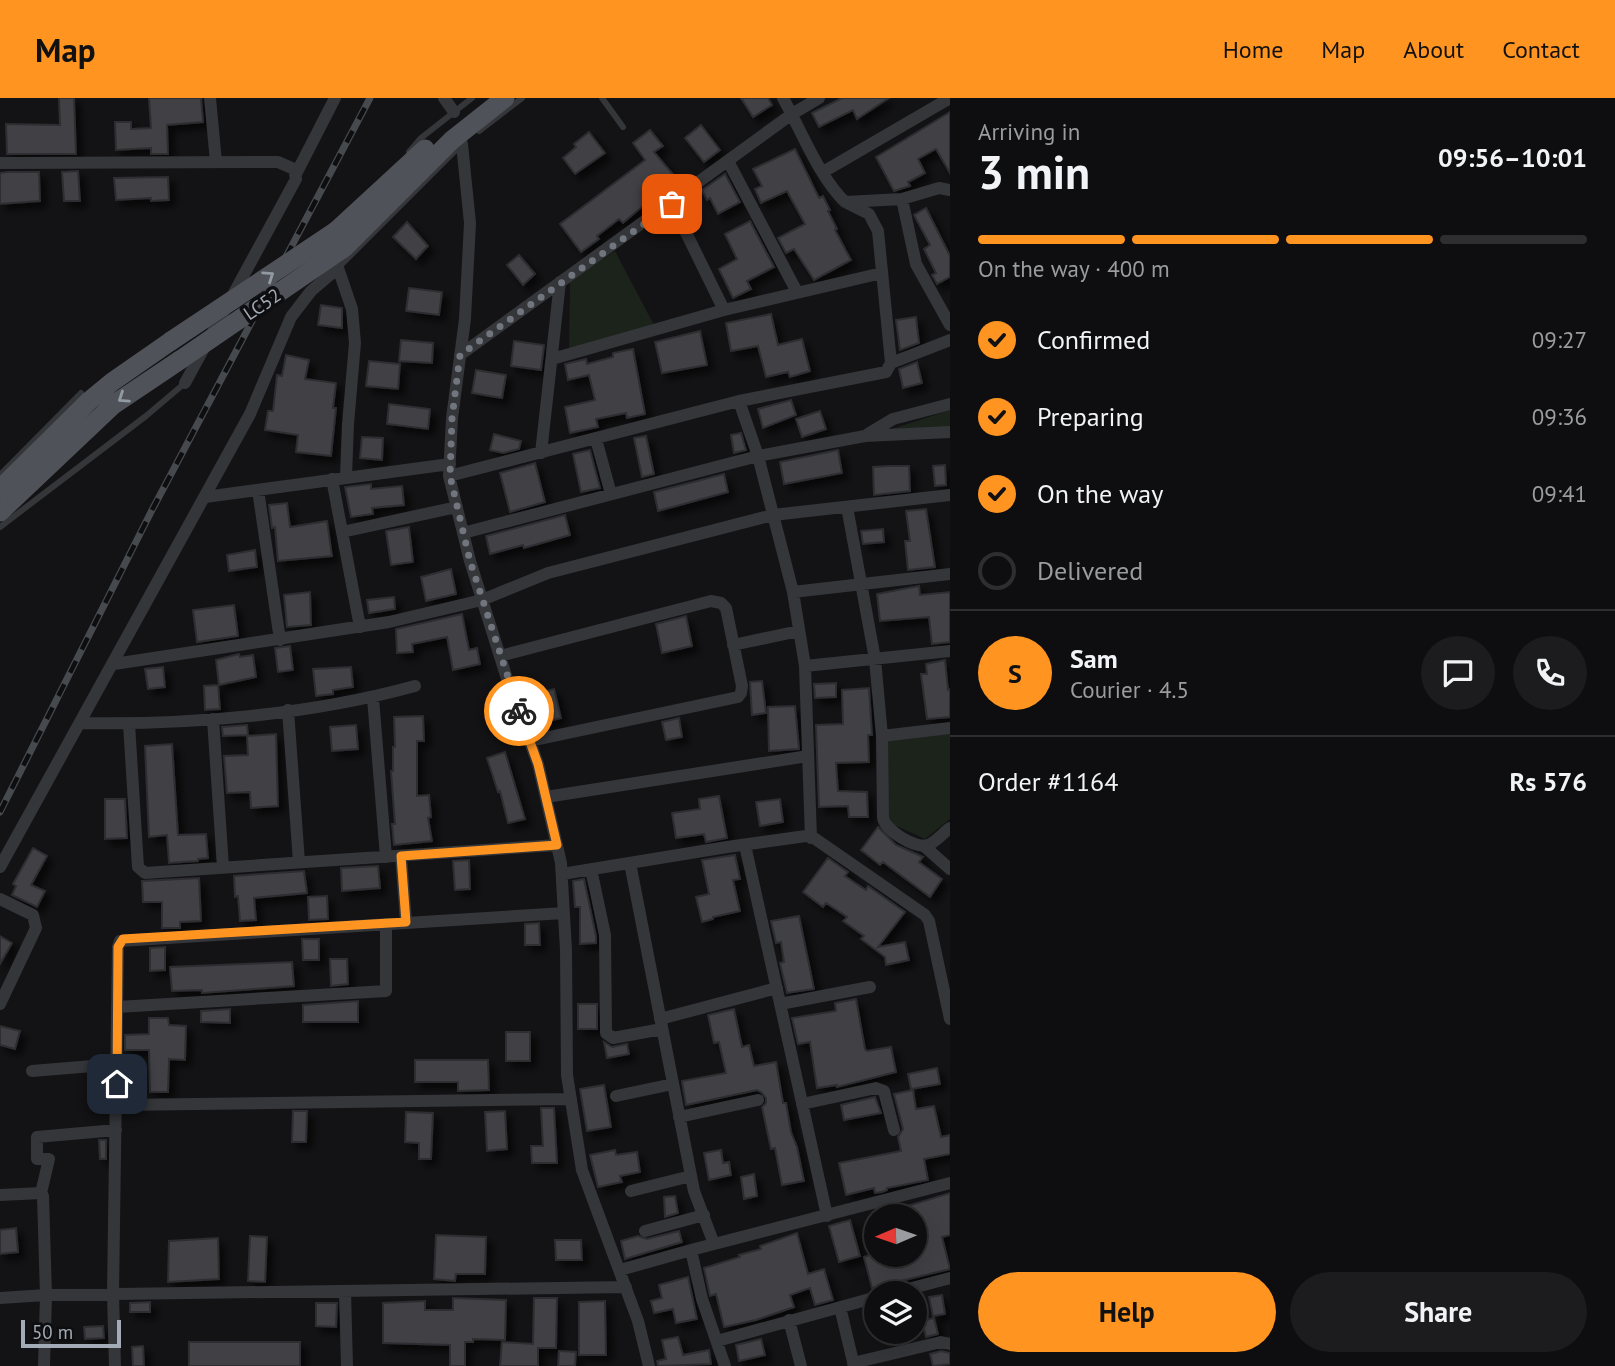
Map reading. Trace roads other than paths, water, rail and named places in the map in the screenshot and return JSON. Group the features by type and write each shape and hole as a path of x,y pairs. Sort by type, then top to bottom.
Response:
{"main road":[{"path":"334,244 442,134 485,98"},
{"path":"334,244 452,140 505,98"},
{"name":"LC52","path":"0,489 89,401 112,382 171,341 334,244"},
{"name":"LC52","path":"0,512 113,405 180,360 334,244"}],"street":[{"path":"210,98 216,162"},
{"path":"186,383 335,98"},
{"path":"444,98 454,112"},
{"path":"205,497 346,477 450,470 541,453 739,401 886,372 891,363 878,231 874,219 845,202 838,194 783,98"},
{"path":"460,355 793,114 819,98"},
{"path":"823,172 950,98"},
{"path":"462,144 470,223 465,319 452,418 450,470 463,533 482,600 538,764 557,845 564,913 568,1074 582,1170 626,1287 649,1366"},
{"path":"728,161 797,292"},
{"path":"0,163 278,162 288,164 296,174"},
{"path":"845,202 902,199 944,189 950,180"},
{"path":"902,199 916,264 950,325"},
{"path":"672,204 724,310"},
{"path":"0,867 250,414 291,317 311,291 338,268 352,309 355,343 346,477"},
{"path":"552,359 724,310 882,273"},
{"path":"541,453 560,282"},
{"path":"891,363 950,341"},
{"path":"739,401 758,456 793,592 805,666 811,838"},
{"path":"865,436 892,419 950,404"},
{"path":"463,533 758,456 865,436 950,432"},
{"path":"596,439 611,494"},
{"path":"332,479 360,627"},
{"path":"258,490 280,640"},
{"path":"114,664 360,627 482,600 548,573 773,515 950,495"},
{"path":"847,507 876,659 882,736 884,823 887,828 917,845 924,846 950,828"},
{"path":"342,532 457,508"},
{"path":"793,592 950,574"},
{"path":"500,656 711,601 721,603 726,608 742,686 741,693 734,700 530,741"},
{"path":"733,645 799,631"},
{"path":"805,666 950,650"},
{"path":"81,723 129,724 213,719 373,698 415,686"},
{"path":"373,698 386,857"},
{"path":"288,710 299,862"},
{"path":"213,719 223,867"},
{"path":"129,724 138,867 145,873 557,845"},
{"path":"882,736 950,728"},
{"path":"546,797 808,756"},
{"path":"562,874 806,836 925,915 929,921 950,1019"},
{"path":"745,845 827,1216"},
{"path":"924,846 950,869"},
{"path":"401,856 406,922"},
{"path":"630,863 694,1191 714,1244"},
{"path":"592,869 605,934 608,1036 613,1038 777,988"},
{"path":"0,899 33,915 36,923 0,1004"},
{"path":"115,1366 113,1294 118,947 123,939 564,913"},
{"path":"117,1007 386,991 386,924"},
{"path":"780,1004 870,987"},
{"path":"32,1070 117,1064"},
{"path":"615,1096 673,1084"},
{"path":"802,1104 876,1088 884,1091 894,1130"},
{"path":"117,1105 571,1099"},
{"path":"679,1117 758,1100"},
{"path":"44,1366 46,1294 41,1193 49,1159 37,1158 37,1137 117,1130"},
{"path":"631,1191 691,1176"},
{"path":"620,1270 950,1183"},
{"path":"0,1195 41,1193"},
{"path":"645,1231 704,1215"},
{"path":"691,1250 702,1298 726,1366"},
{"path":"927,1284 950,1278"},
{"path":"0,1298 46,1294 626,1287"},
{"path":"345,1291 347,1366"},
{"path":"717,1341 864,1301"},
{"path":"841,1307 853,1365 941,1342 950,1344"},
{"path":"789,1320 801,1366"}],"lane":[{"path":"338,268 334,244 320,236 421,138 472,98"},
{"path":"338,268 462,144 522,98"},
{"path":"602,98 623,127"},
{"path":"0,527 186,383"},
{"path":"0,476 81,393"}],"railway":[{"path":"0,812 152,510 370,98"}]}
